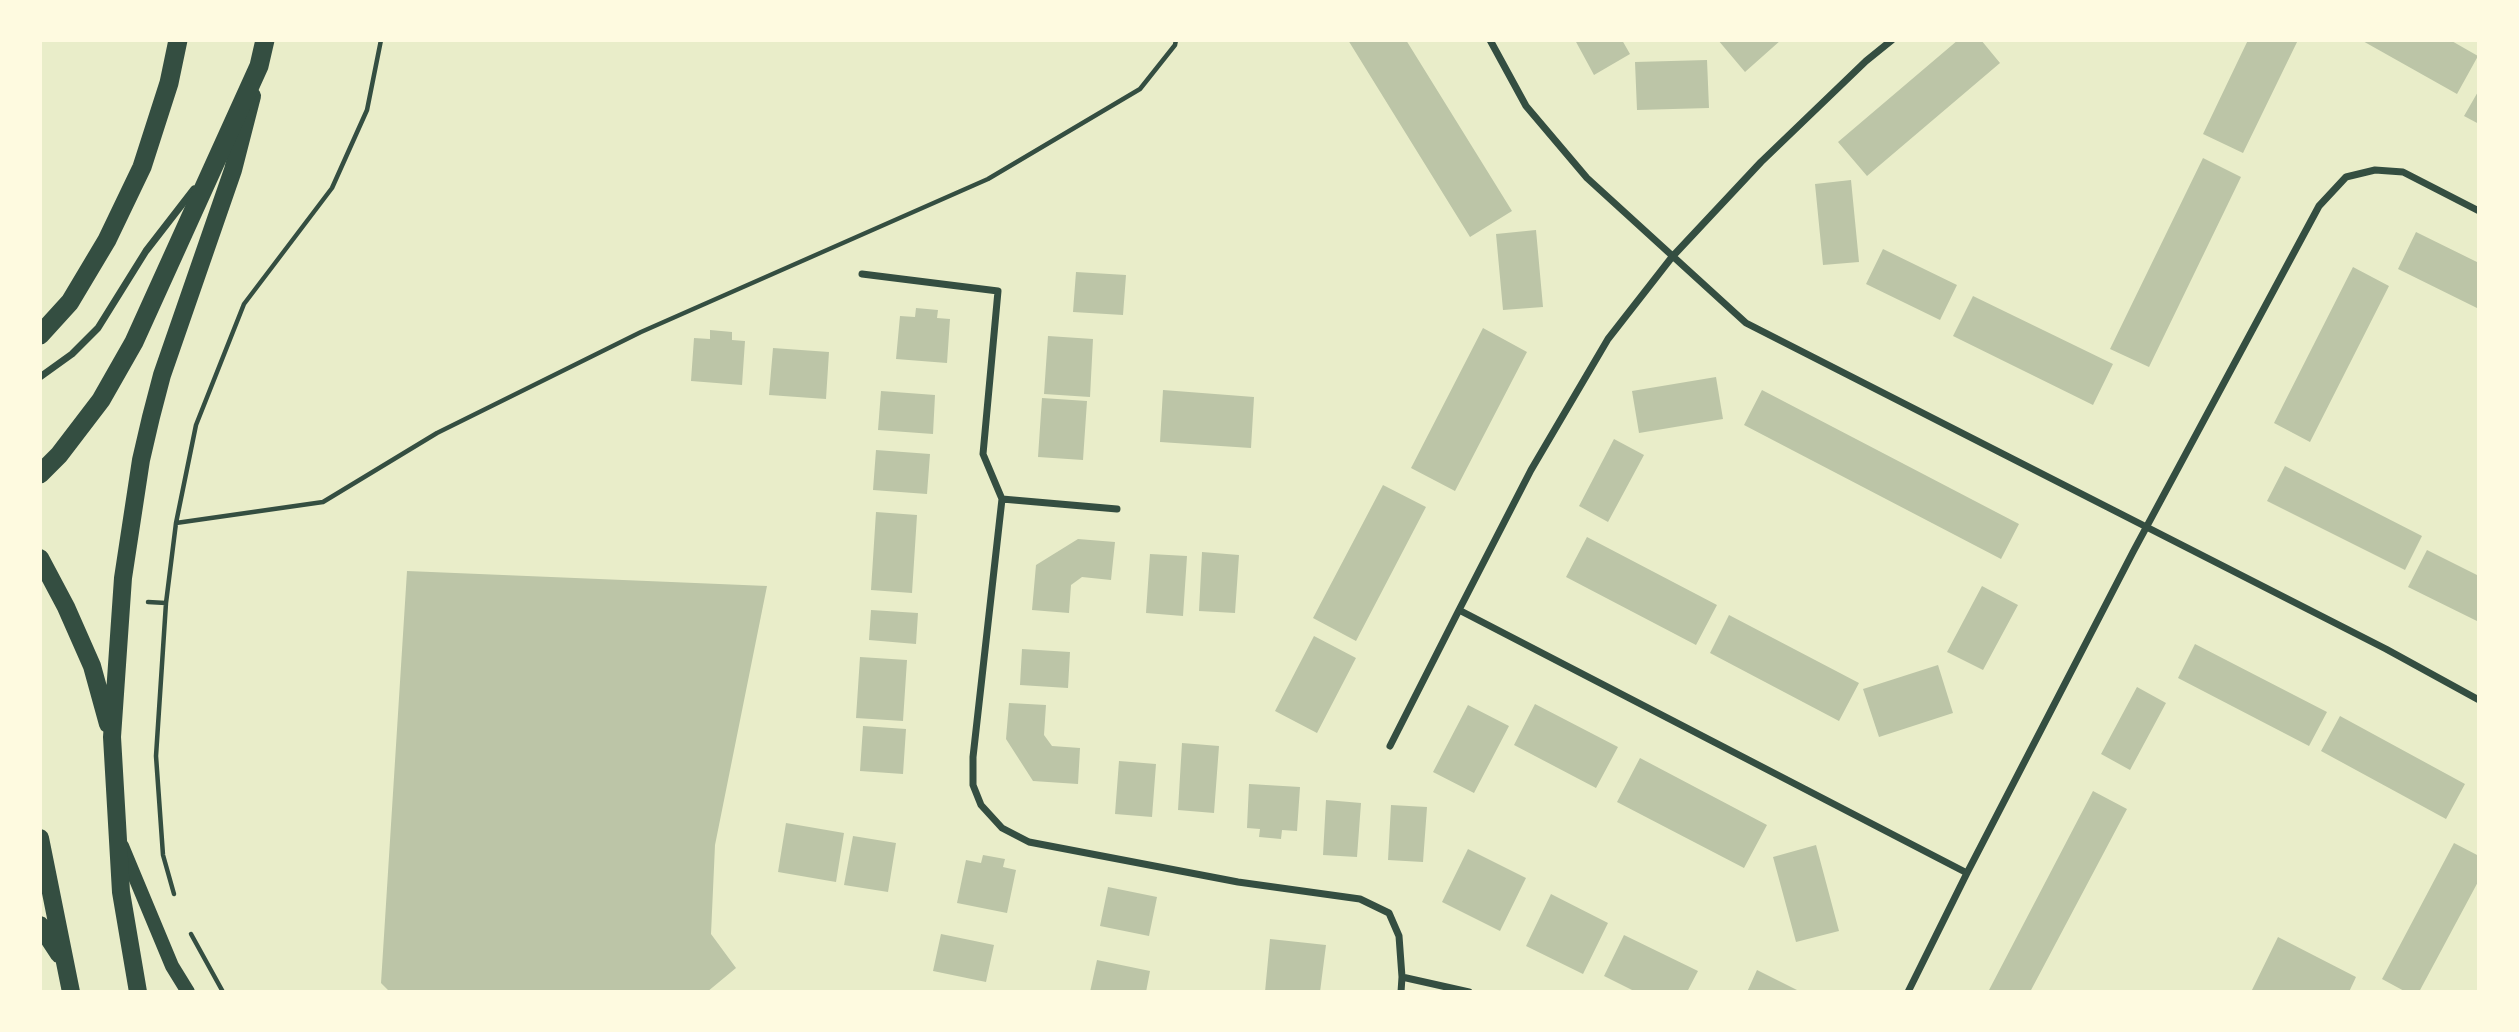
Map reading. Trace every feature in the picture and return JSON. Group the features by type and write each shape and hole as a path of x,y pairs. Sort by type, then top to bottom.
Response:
{"highway":[{"path":"40,335 70,302 107,240 142,167 169,83 178,40"},
{"path":"40,474 59,455 101,400 134,342 259,66 265,40"}],"main road":[{"path":"138,992 121,892 112,737 122,578 141,460 162,374 233,170 259,66"},
{"path":"40,558 66,607 92,666 112,737"},
{"path":"116,831 146,909 172,967 188,992"},
{"path":"40,838 71,992"},
{"path":"40,925 65,963"}],"street":[{"path":"1490,40 1526,106 1587,178 1746,323 2386,649 2479,700"},
{"path":"1390,746 1531,470 1608,339 1672,257 1761,162 1866,61 1892,40"},
{"path":"40,377 72,354 98,328 146,251 216,160"},
{"path":"1908,992 2146,529 2319,206 2346,177 2375,170 2403,172 2479,211"},
{"path":"862,274 998,290 983,454 1002,499 972,757 973,785 981,805 1002,828 1029,842 1238,882 1360,899 1389,913 1399,936 1401,992"},
{"path":"1002,499 1117,509"},
{"path":"1459,610 1967,873"},
{"path":"1402,977 1469,992"}],"path":[{"path":"177,905 163,855 156,756 166,603 176,523 195,425 244,304 332,188 367,110 381,40"},
{"path":"176,523 323,502 437,433 641,332 988,179 1140,89 1175,45 1176,40"},
{"path":"187,926 223,992"}],"building":[{"path":"1348,40 1406,40 1512,211 1470,237"},
{"path":"1575,40 1622,40 1630,54 1594,75"},
{"path":"1718,40 1781,40 1745,72"},
{"path":"1958,40 1981,40 2000,63 1867,176 1838,142"},
{"path":"2248,40 2298,40 2243,153 2203,134"},
{"path":"2361,40 2450,40 2478,56 2457,94"},
{"path":"1707,60 1709,108 1637,110 1635,62"},
{"path":"2479,90 2479,124 2464,116"},
{"path":"2203,158 2241,177 2149,367 2110,349"},
{"path":"1851,180 1859,262 1823,265 1815,184"},
{"path":"1536,230 1543,307 1503,310 1496,234"},
{"path":"2416,232 2479,263 2479,309 2398,269"},
{"path":"1883,249 1957,285 1940,320 1866,284"},
{"path":"2353,267 2389,286 2310,442 2274,423"},
{"path":"1076,272 1126,275 1123,315 1073,312"},
{"path":"1973,296 2113,364 2093,405 1953,336"},
{"path":"916,308 938,310 937,318 950,319 947,363 896,359 900,316 915,317"},
{"path":"1483,328 1527,352 1455,491 1411,468"},
{"path":"710,330 732,332 732,340 745,341 742,385 691,381 694,338 710,339"},
{"path":"1048,336 1093,339 1090,397 1044,394"},
{"path":"773,348 829,352 826,399 769,395"},
{"path":"1716,377 1723,419 1639,433 1632,391"},
{"path":"1163,390 1254,397 1251,448 1160,442"},
{"path":"1762,390 2019,524 2001,559 1744,425"},
{"path":"881,391 935,395 933,434 878,430"},
{"path":"1042,398 1087,401 1083,460 1038,457"},
{"path":"1614,439 1644,455 1608,522 1579,506"},
{"path":"876,450 930,454 927,494 873,490"},
{"path":"2285,466 2422,536 2405,570 2267,501"},
{"path":"1383,485 1426,507 1356,641 1313,618"},
{"path":"876,512 917,515 912,593 871,590"},
{"path":"1587,537 1717,605 1696,645 1566,577"},
{"path":"1078,539 1115,542 1111,580 1082,577 1071,585 1069,613 1032,610 1036,565"},
{"path":"2427,550 2479,576 2479,622 2408,587"},
{"path":"1202,552 1239,555 1235,613 1199,611"},
{"path":"1150,554 1187,556 1183,616 1146,613"},
{"path":"407,571 767,586 715,845 711,934 736,968 707,992 390,992 381,983"},
{"path":"1982,586 2018,605 1983,670 1947,652"},
{"path":"871,610 918,613 916,644 869,640"},
{"path":"1729,615 1859,683 1839,721 1710,653"},
{"path":"1314,636 1356,658 1317,733 1275,711"},
{"path":"2195,644 2327,712 2309,746 2178,678"},
{"path":"1022,649 1070,652 1068,688 1020,685"},
{"path":"860,657 907,660 903,721 856,718"},
{"path":"1938,665 1953,713 1879,737 1863,689"},
{"path":"2137,687 2166,703 2130,770 2101,754"},
{"path":"1009,703 1046,705 1044,735 1052,746 1080,748 1078,784 1033,781 1006,739"},
{"path":"1535,704 1618,747 1596,788 1514,745"},
{"path":"1468,705 1509,726 1474,793 1433,772"},
{"path":"2340,716 2465,784 2446,819 2321,751"},
{"path":"863,726 906,729 903,774 860,771"},
{"path":"1182,743 1219,746 1214,813 1178,810"},
{"path":"1640,758 1767,825 1744,868 1617,802"},
{"path":"1119,761 1156,764 1152,817 1115,814"},
{"path":"1249,784 1300,787 1297,831 1282,830 1281,839 1259,837 1260,829 1247,828"},
{"path":"2093,791 2127,809 2030,992 1988,992"},
{"path":"1326,800 1361,803 1357,857 1323,855"},
{"path":"1391,805 1427,807 1423,862 1388,860"},
{"path":"786,823 844,833 836,882 778,872"},
{"path":"853,836 896,843 888,892 844,885"},
{"path":"2454,843 2479,856 2479,880 2419,992 2406,992 2382,979"},
{"path":"1816,845 1839,931 1796,942 1773,857"},
{"path":"1468,849 1526,878 1500,931 1442,902"},
{"path":"983,855 1005,859 1003,867 1016,870 1007,913 957,903 966,860 981,863"},
{"path":"1108,887 1157,897 1149,936 1100,926"},
{"path":"1551,894 1608,923 1583,974 1526,946"},
{"path":"941,934 994,945 986,982 933,971"},
{"path":"1624,935 1698,971 1687,992 1636,992 1604,976"},
{"path":"2278,937 2356,977 2349,992 2251,992"},
{"path":"1270,939 1326,945 1320,992 1265,992"},
{"path":"1097,960 1150,971 1146,992 1090,992"},
{"path":"1757,970 1801,992 1747,992"}]}
